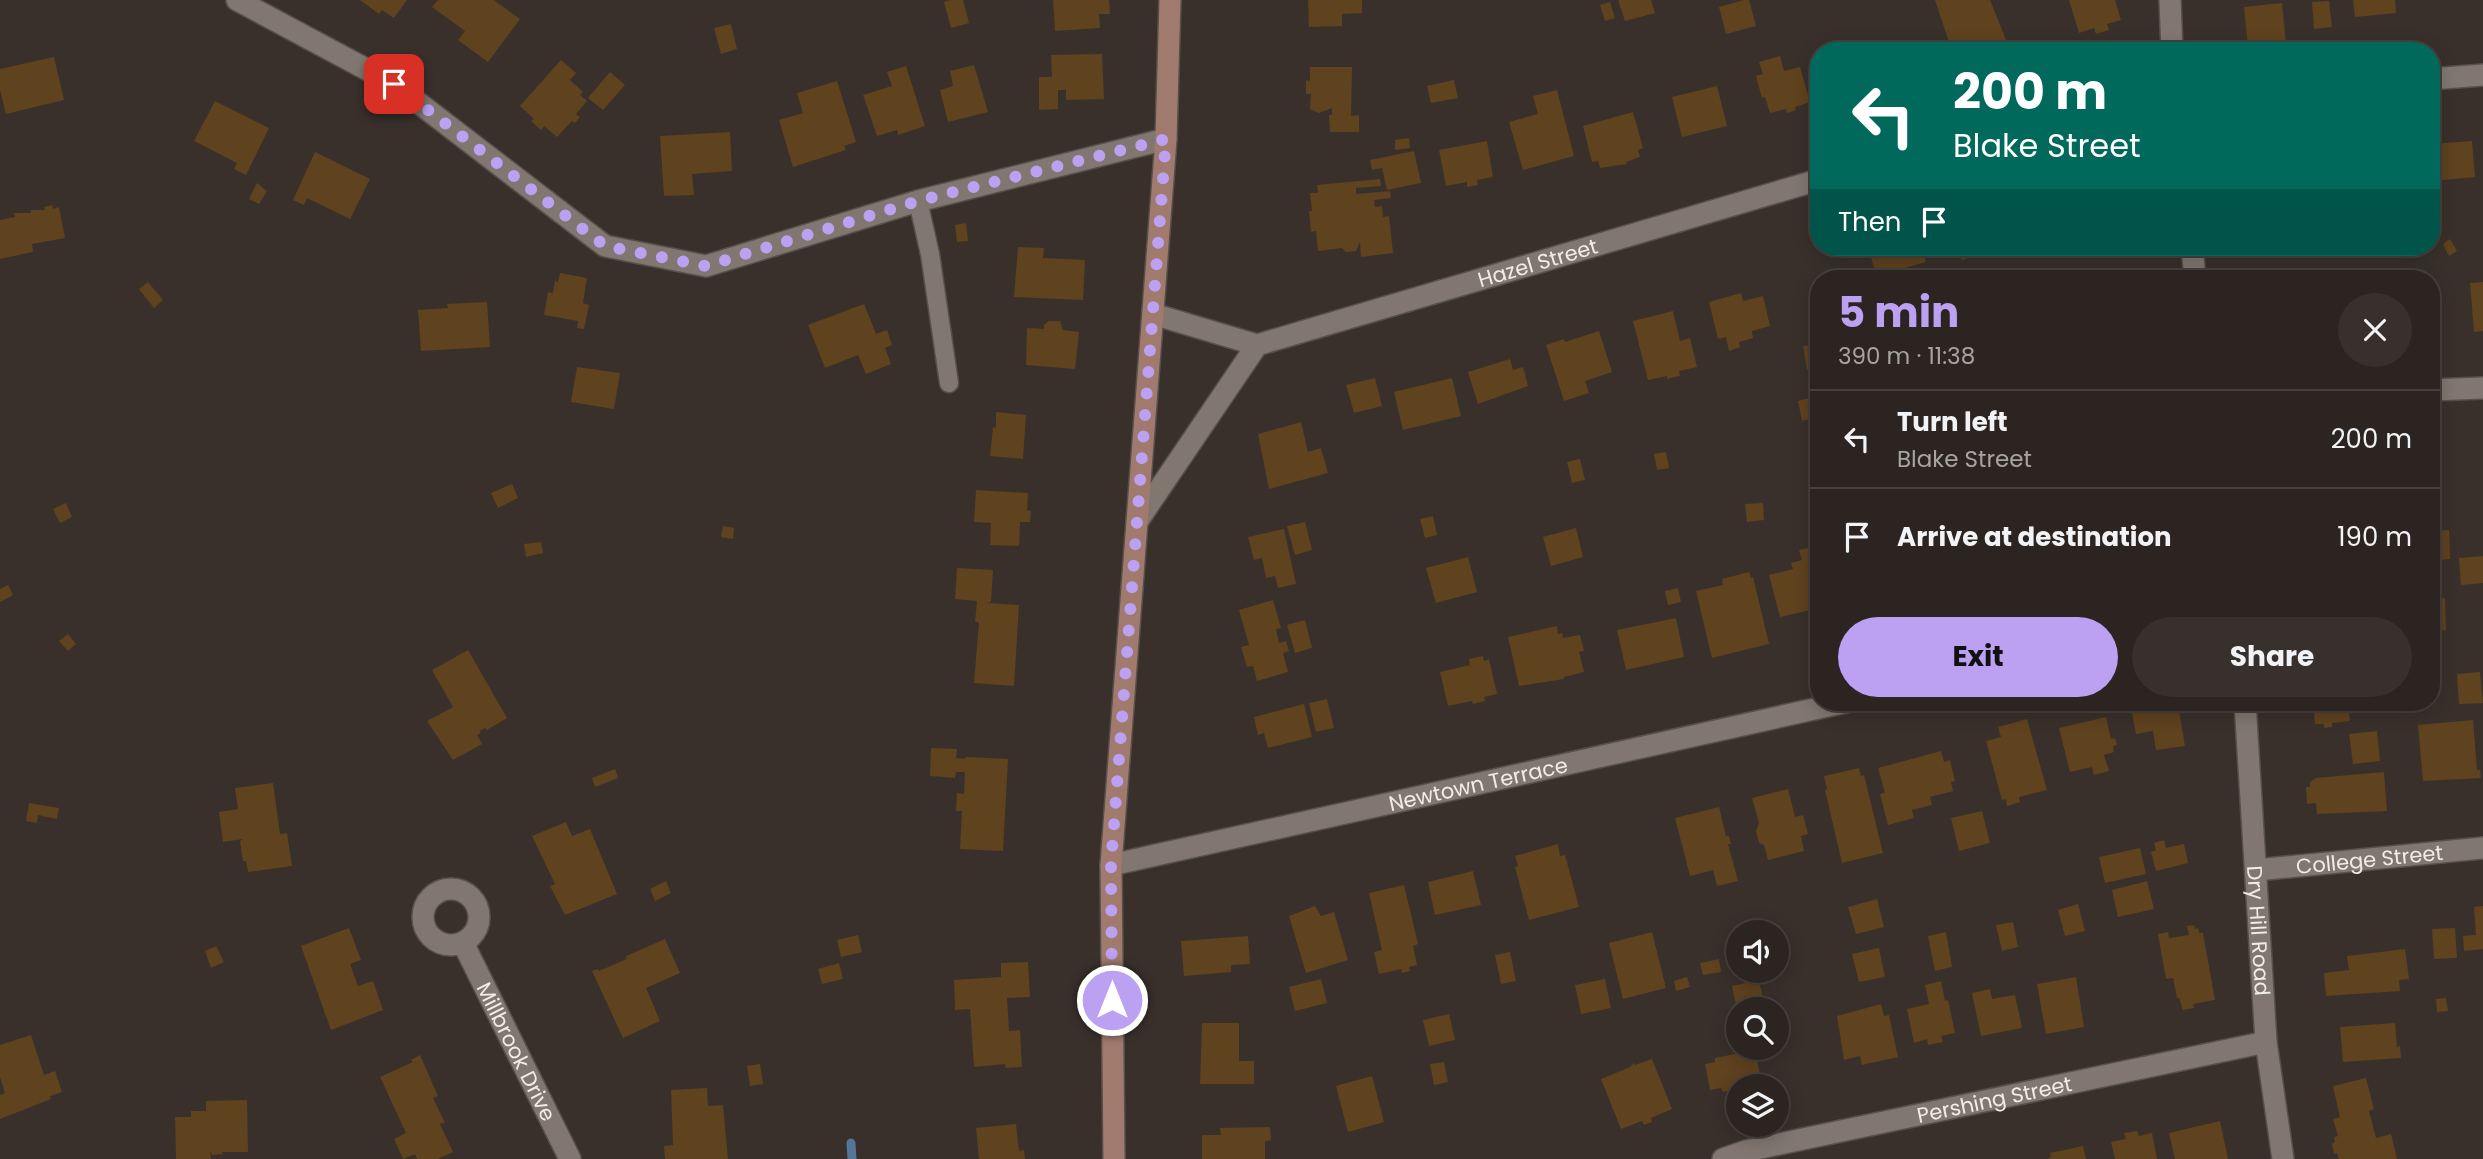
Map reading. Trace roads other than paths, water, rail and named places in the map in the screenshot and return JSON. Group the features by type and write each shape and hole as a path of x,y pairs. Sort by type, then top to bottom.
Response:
{"main road":[{"path":"1114,1159 1111,864 1166,139 1170,0"}],"street":[{"path":"237,0 394,84 605,246 706,266 918,201 1166,139"},
{"path":"2171,0 2172,42"},
{"path":"2440,78 2483,75"},
{"name":"Hazel Street","path":"1257,345 1810,182"},
{"path":"1139,519 1257,345 1153,314"},
{"path":"2440,390 2483,388"},
{"name":"Newtown Terrace","path":"1111,864 1810,710"},
{"name":"Dry Hill Road","path":"2246,711 2266,1042 2283,1159"},
{"name":"College Street","path":"2256,870 2483,848"},
{"name":"Millbrook Drive","path":"463,943 570,1159"},
{"name":"Pershing Street","path":"1723,1159 1746,1151 2266,1042"}],"lane":[{"path":"918,201 930,254 949,383"}],"waterway":[{"path":"851,1143 852,1159"}]}
